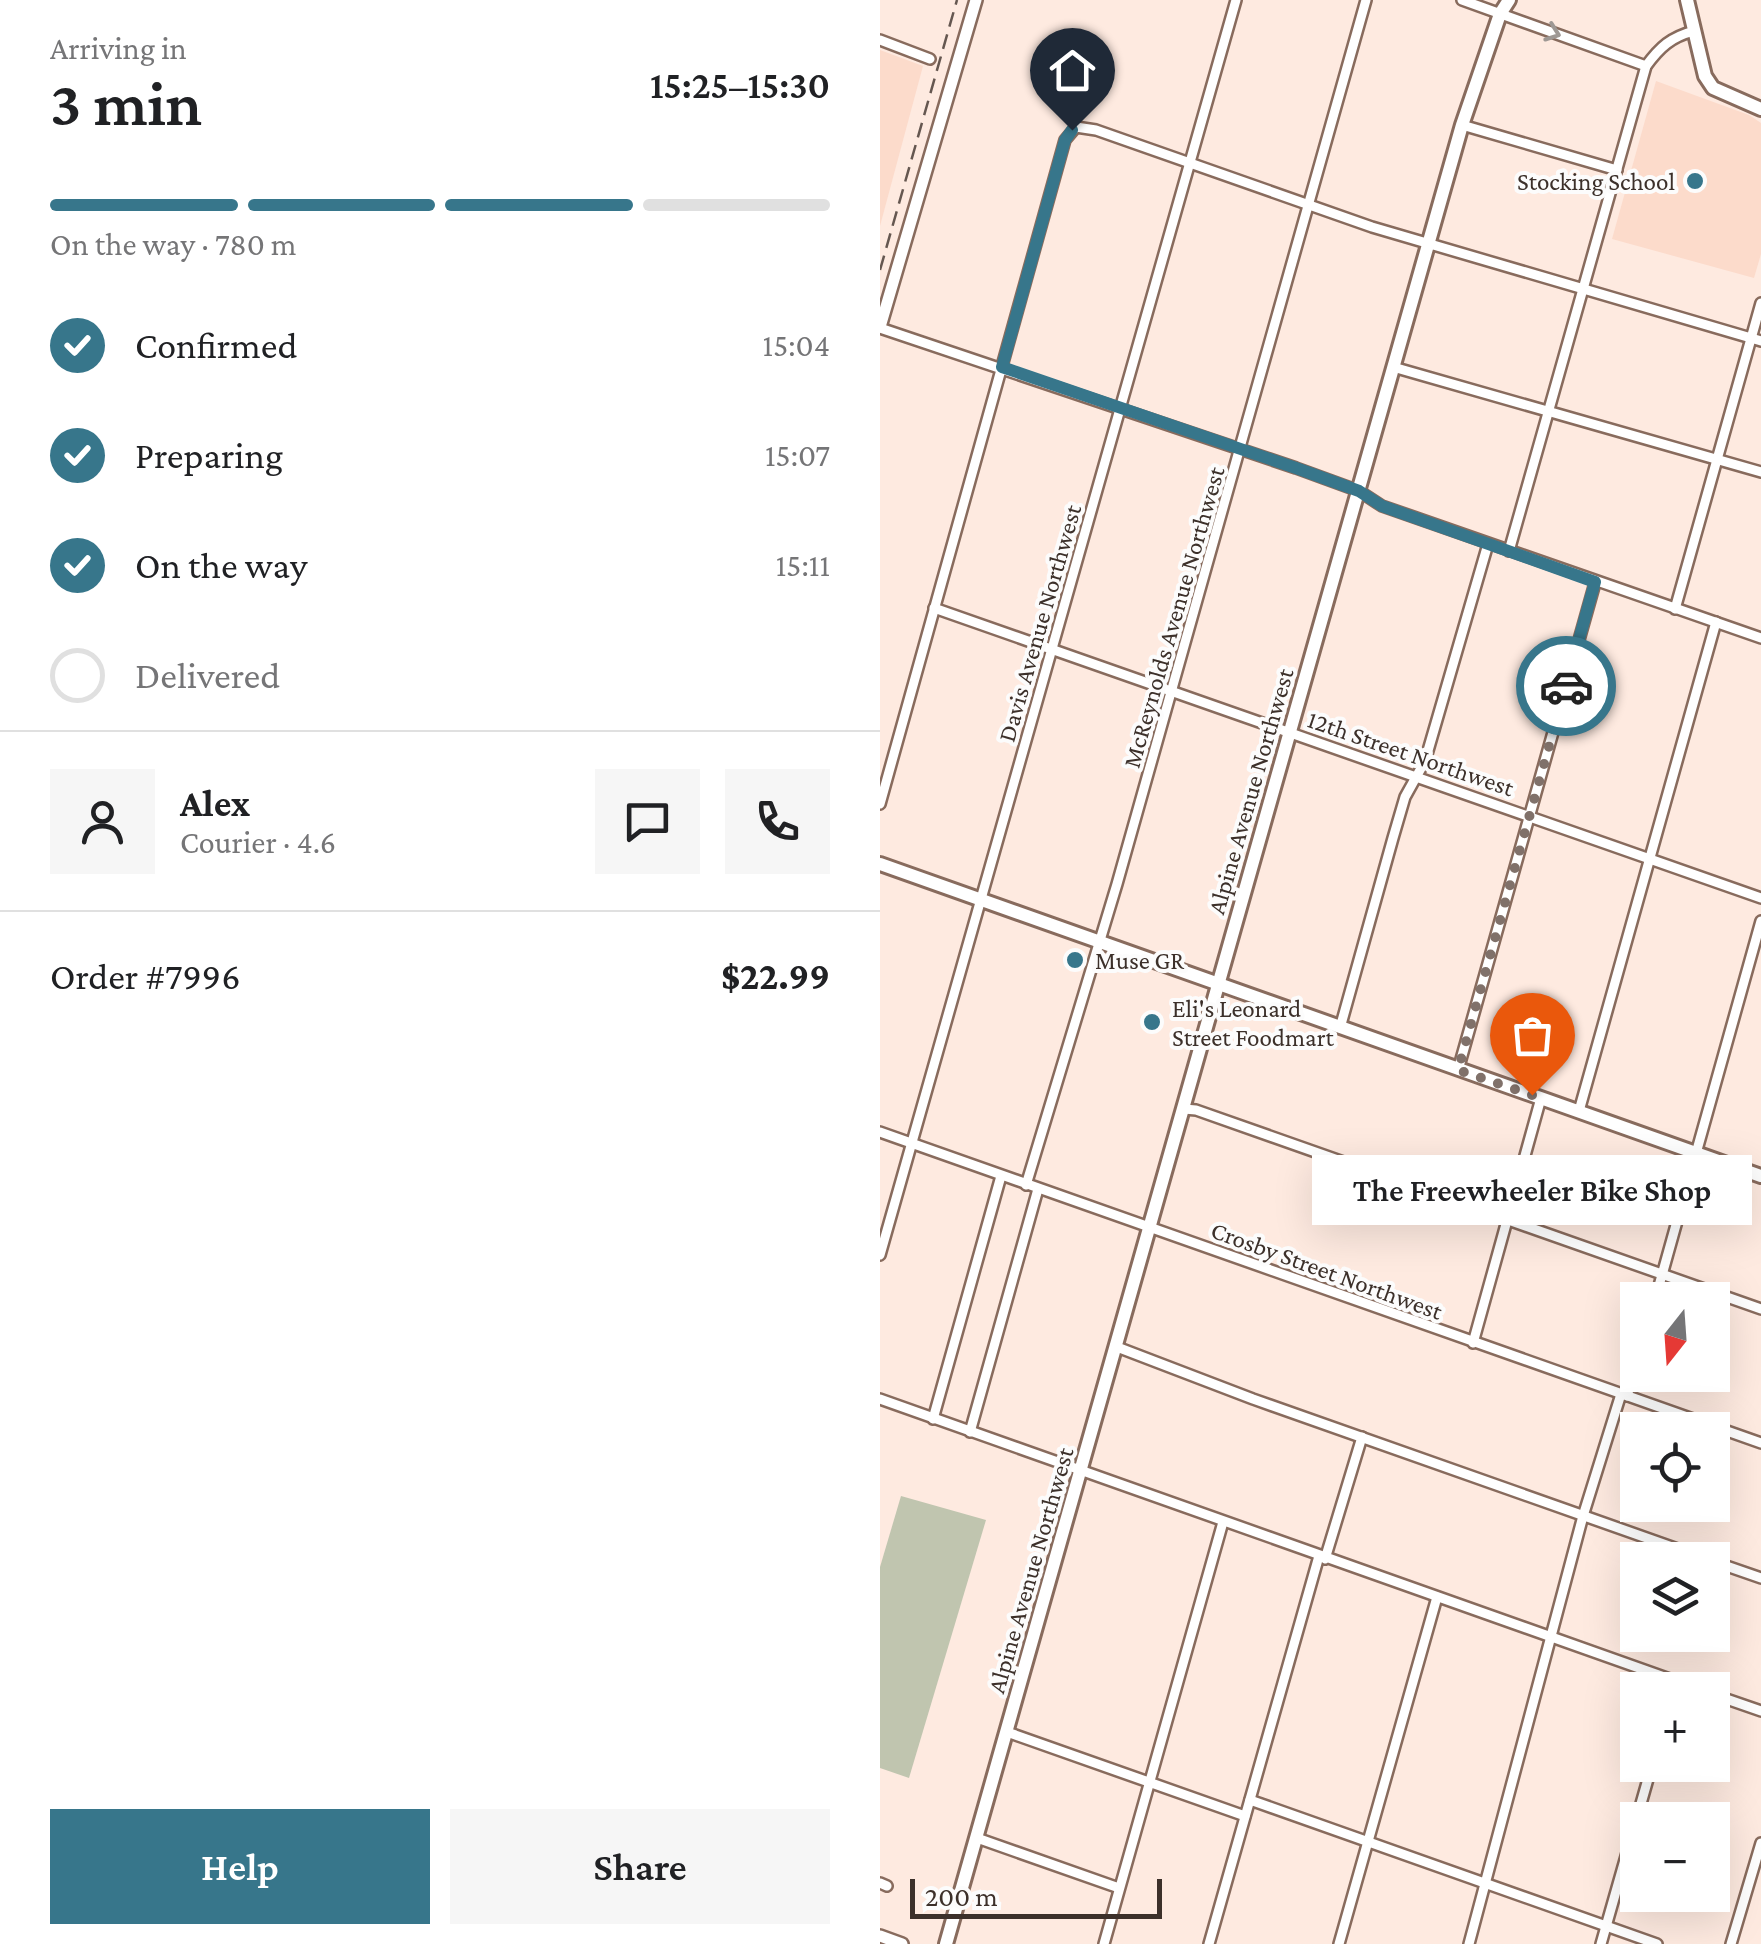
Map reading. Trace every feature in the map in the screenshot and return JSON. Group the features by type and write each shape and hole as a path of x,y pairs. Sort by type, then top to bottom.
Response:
{"main road":[{"name":"Alpine Avenue Northwest","path":"946,1944 1462,126 1508,0"},
{"path":"1687,0 1705,74 1713,88 1761,109"},
{"path":"880,864 1761,1176"}],"street":[{"path":"976,0 880,328 1241,448 1359,491 1382,506 1761,638"},
{"name":"Davis Avenue Northwest","path":"880,1256 1236,0"},
{"name":"McReynolds Avenue Northwest","path":"1026,1185 1100,944 1366,0"},
{"path":"1462,0 1646,66"},
{"path":"1509,551 1646,66 1672,38 1694,31"},
{"path":"880,40 930,59"},
{"path":"1462,126 1617,170"},
{"path":"880,804 1065,140 1072,130 1086,128 1428,244 1756,340"},
{"path":"1676,609 1756,340 1761,303"},
{"path":"1394,367 1761,472"},
{"path":"1340,1028 1392,838 1405,797 1425,761 1488,544"},
{"path":"1458,1070 1595,582"},
{"name":"12th Street Northwest","path":"934,608 1761,898"},
{"path":"1579,1111 1716,622"},
{"path":"1660,1282 1761,921"},
{"path":"1473,1343 1541,1098"},
{"path":"1184,1109 1761,1309"},
{"name":"Crosby Street Northwest","path":"880,1132 1761,1443"},
{"path":"933,1419 1001,1176"},
{"path":"970,1432 1038,1189"},
{"path":"1117,1347 1253,1400 1659,1542"},
{"path":"1469,1944 1583,1516 1625,1392"},
{"path":"880,1400 1638,1672"},
{"path":"1209,1944 1322,1558 1362,1437"},
{"path":"1104,1944 1223,1522"},
{"path":"1730,1567 1761,1578"},
{"path":"1339,1944 1438,1598"},
{"path":"1730,1700 1761,1711"},
{"path":"1007,1732 1245,1816"},
{"path":"1601,1944 1647,1782"},
{"path":"1250,1800 1656,1944"},
{"path":"976,1838 1119,1888"},
{"path":"1732,1944 1761,1843"},
{"path":"880,1936 902,1944"}],"shaded area":[{"path":"880,50 923,66 880,226"},
{"name":"Stocking School","path":"1656,81 1761,123 1761,254 1754,278 1612,239"}],"green space":[{"path":"901,1496 986,1520 909,1778 880,1768 880,1567"}],"railway":[{"path":"880,270 957,0"}],"way so far":[{"path":"1532,1095 1458,1070 1566,686"}],"place":[{"name":"Stocking School","path":"1695,181"},
{"name":"Muse GR","path":"1075,960"},
{"name":"Eli's Leonard Street Foodmart","path":"1152,1022"},
{"name":"The Freewheeler Bike Shop","path":"1532,1095"}],"route":[{"path":"1072,130 1065,140 1002,367 1296,468 1359,491 1382,506 1595,582 1566,686"}]}
